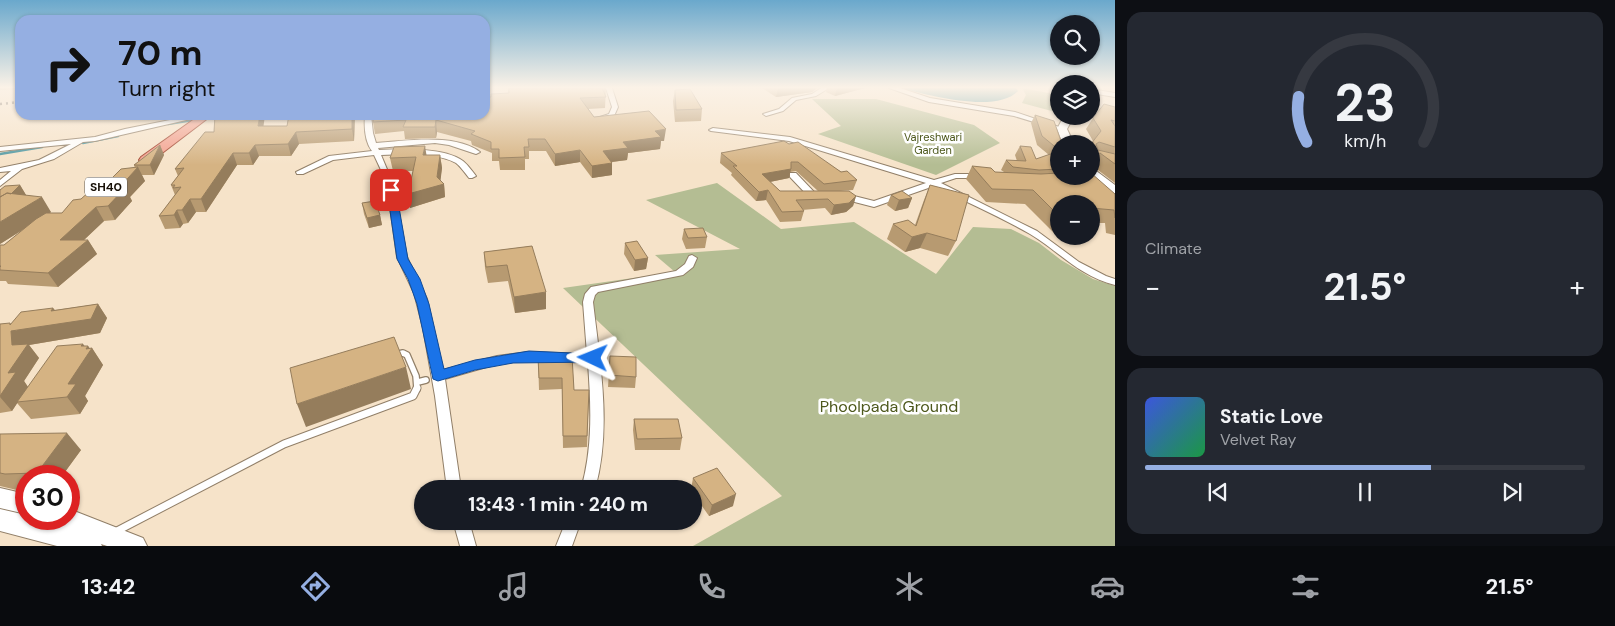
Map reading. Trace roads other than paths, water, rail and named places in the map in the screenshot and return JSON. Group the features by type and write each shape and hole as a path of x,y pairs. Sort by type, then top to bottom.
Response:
{"main road":[{"name":"SH40","path":"135,168 199,120"},
{"path":"1064,125 1062,129 1065,135"},
{"path":"1100,181 1115,192"},
{"path":"0,498 15,501"},
{"path":"0,520 95,542 136,546"},
{"path":"80,530 95,542"}],"street":[{"path":"600,119 612,113"},
{"path":"1013,113 1062,129"},
{"path":"0,149 80,141 182,120"},
{"path":"368,120 367,127 372,146 384,165 395,202 397,228 403,259 414,279 423,304 438,376 453,480"},
{"path":"713,130 790,139 931,184 1034,234 1076,264 1102,278 1115,282"},
{"path":"0,170 19,168 55,158 80,141"},
{"path":"372,146 435,141 450,143 476,152"},
{"path":"300,172 331,158 376,154 432,153 457,160 472,176"},
{"path":"0,184 19,168"},
{"path":"793,175 818,198 846,196 874,204 962,175 987,177"},
{"path":"592,480 595,456 593,358 588,302 590,294 595,289 680,273 690,265 692,258"},
{"path":"438,376 505,359 529,356 593,358"},
{"path":"464,530 468,546"},
{"path":"564,546 570,530"}],"lane":[{"path":"95,542 284,444 402,402 416,392 418,382 405,353 384,358"},
{"path":"418,382 426,380"}],"waterway":[{"path":"168,124 193,120"},
{"path":"83,143 118,136"},
{"path":"0,154 42,147"}],"park label":[{"name":"Vajreshwari Garden","path":"933,143"},
{"name":"Phoolpada Ground","path":"889,406"}]}
